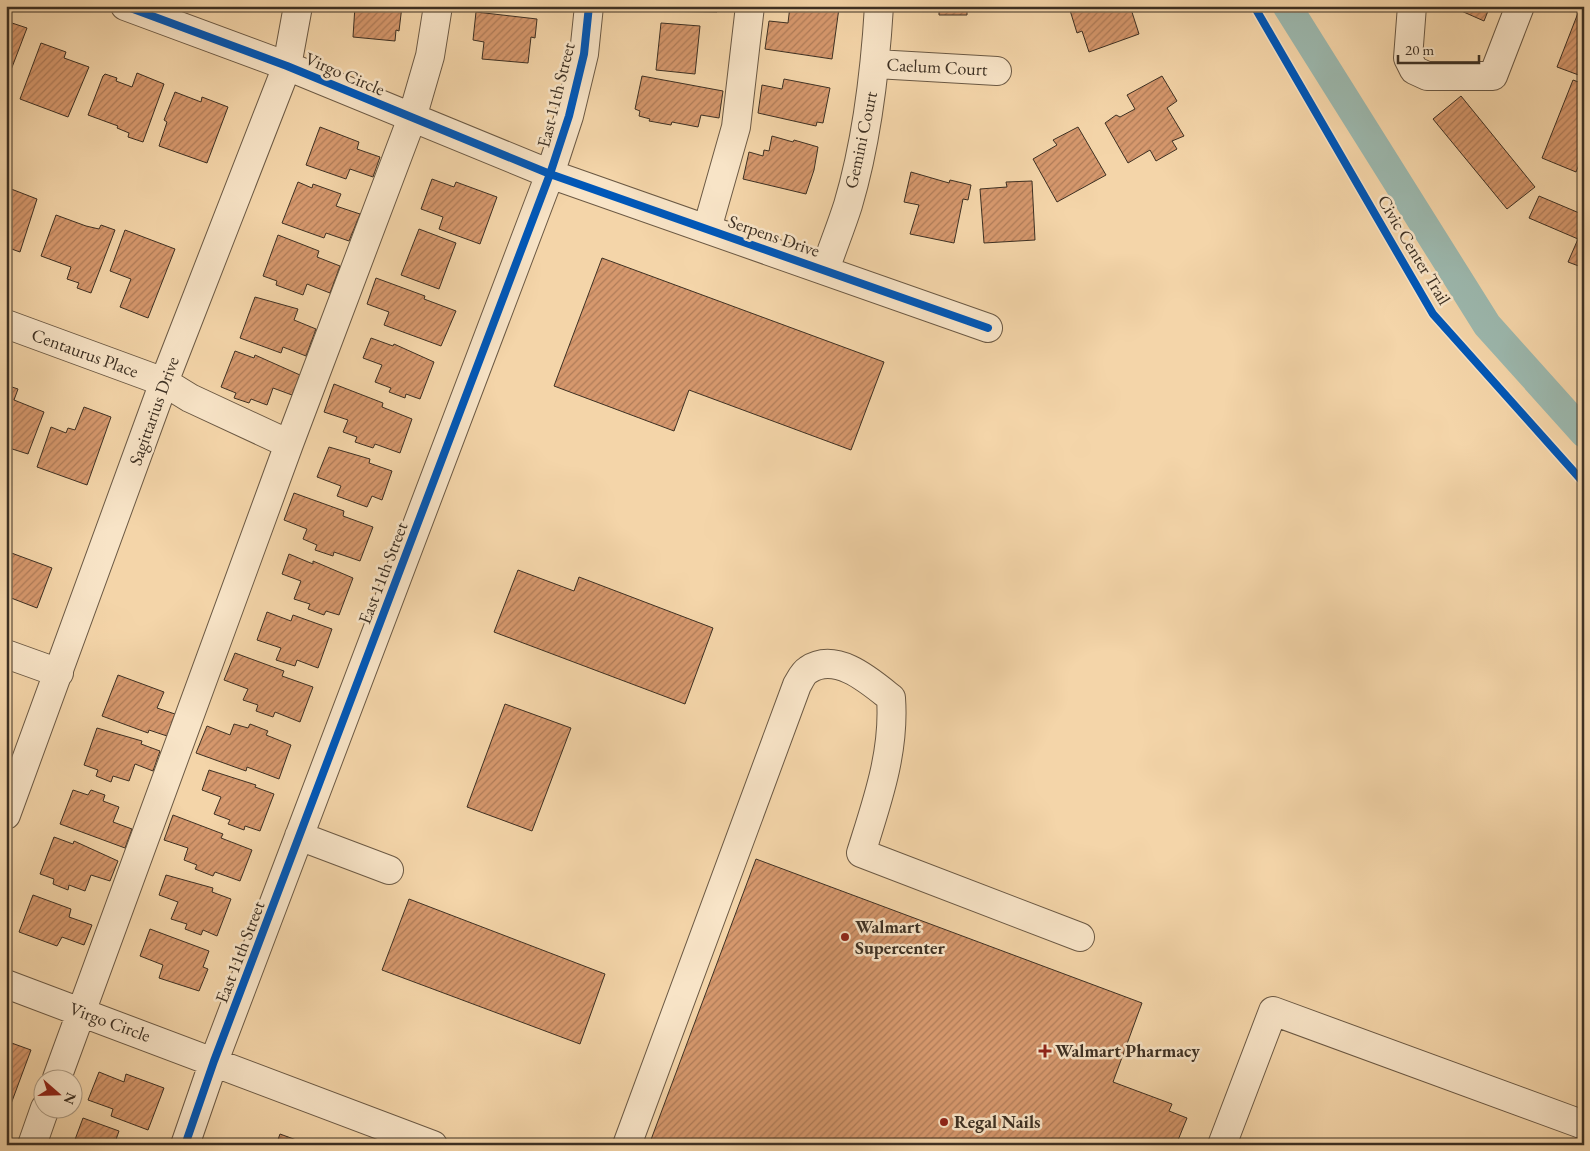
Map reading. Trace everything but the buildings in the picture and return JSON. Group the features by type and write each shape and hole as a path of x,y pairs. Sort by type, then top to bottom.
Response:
{"street":[{"name":"Virgo Circle","path":"125,6 287,66 550,174"},
{"name":"Sagittarius Drive","path":"6,815 164,382 287,66 298,6"},
{"path":"61,1068 289,444 412,118 430,56 438,6"},
{"name":"East 11th Street","path":"185,1145 214,1061 550,174 569,116 584,54 589,6"},
{"path":"707,229 736,127 750,6"},
{"name":"Gemini Court","path":"825,270 850,195 864,138 876,64 879,6"},
{"path":"1412,6 1408,58 1414,70 1427,76 1493,76 1520,6"},
{"name":"Caelum Court","path":"876,64 997,71"},
{"name":"Serpens Drive","path":"550,174 988,328"},
{"name":"Centaurus Place","path":"6,324 164,382 190,398 289,444"},
{"path":"6,654 59,673"},
{"path":"627,1145 796,685 807,670 822,664 843,666 870,681 891,698 893,722 890,750 861,853 1080,937"},
{"path":"299,836 389,870"},
{"name":"Virgo Circle","path":"6,984 433,1145"},
{"path":"1222,1145 1273,1011 1584,1125"},
{"path":"32,1145 41,1118"}],"waterway":[{"path":"1287,6 1487,325 1584,433"}],"cycle path":[{"path":"125,6 287,66 550,174 988,328"},
{"path":"185,1145 214,1061 550,174 569,116 584,54 589,6"},
{"name":"Civic Center Trail","path":"1254,6 1433,314 1584,483"}],"place":[{"name":"Walmart Supercenter","path":"845,937"},
{"name":"Walmart Pharmacy","path":"1045,1051"},
{"name":"Regal Nails","path":"944,1122"}]}
